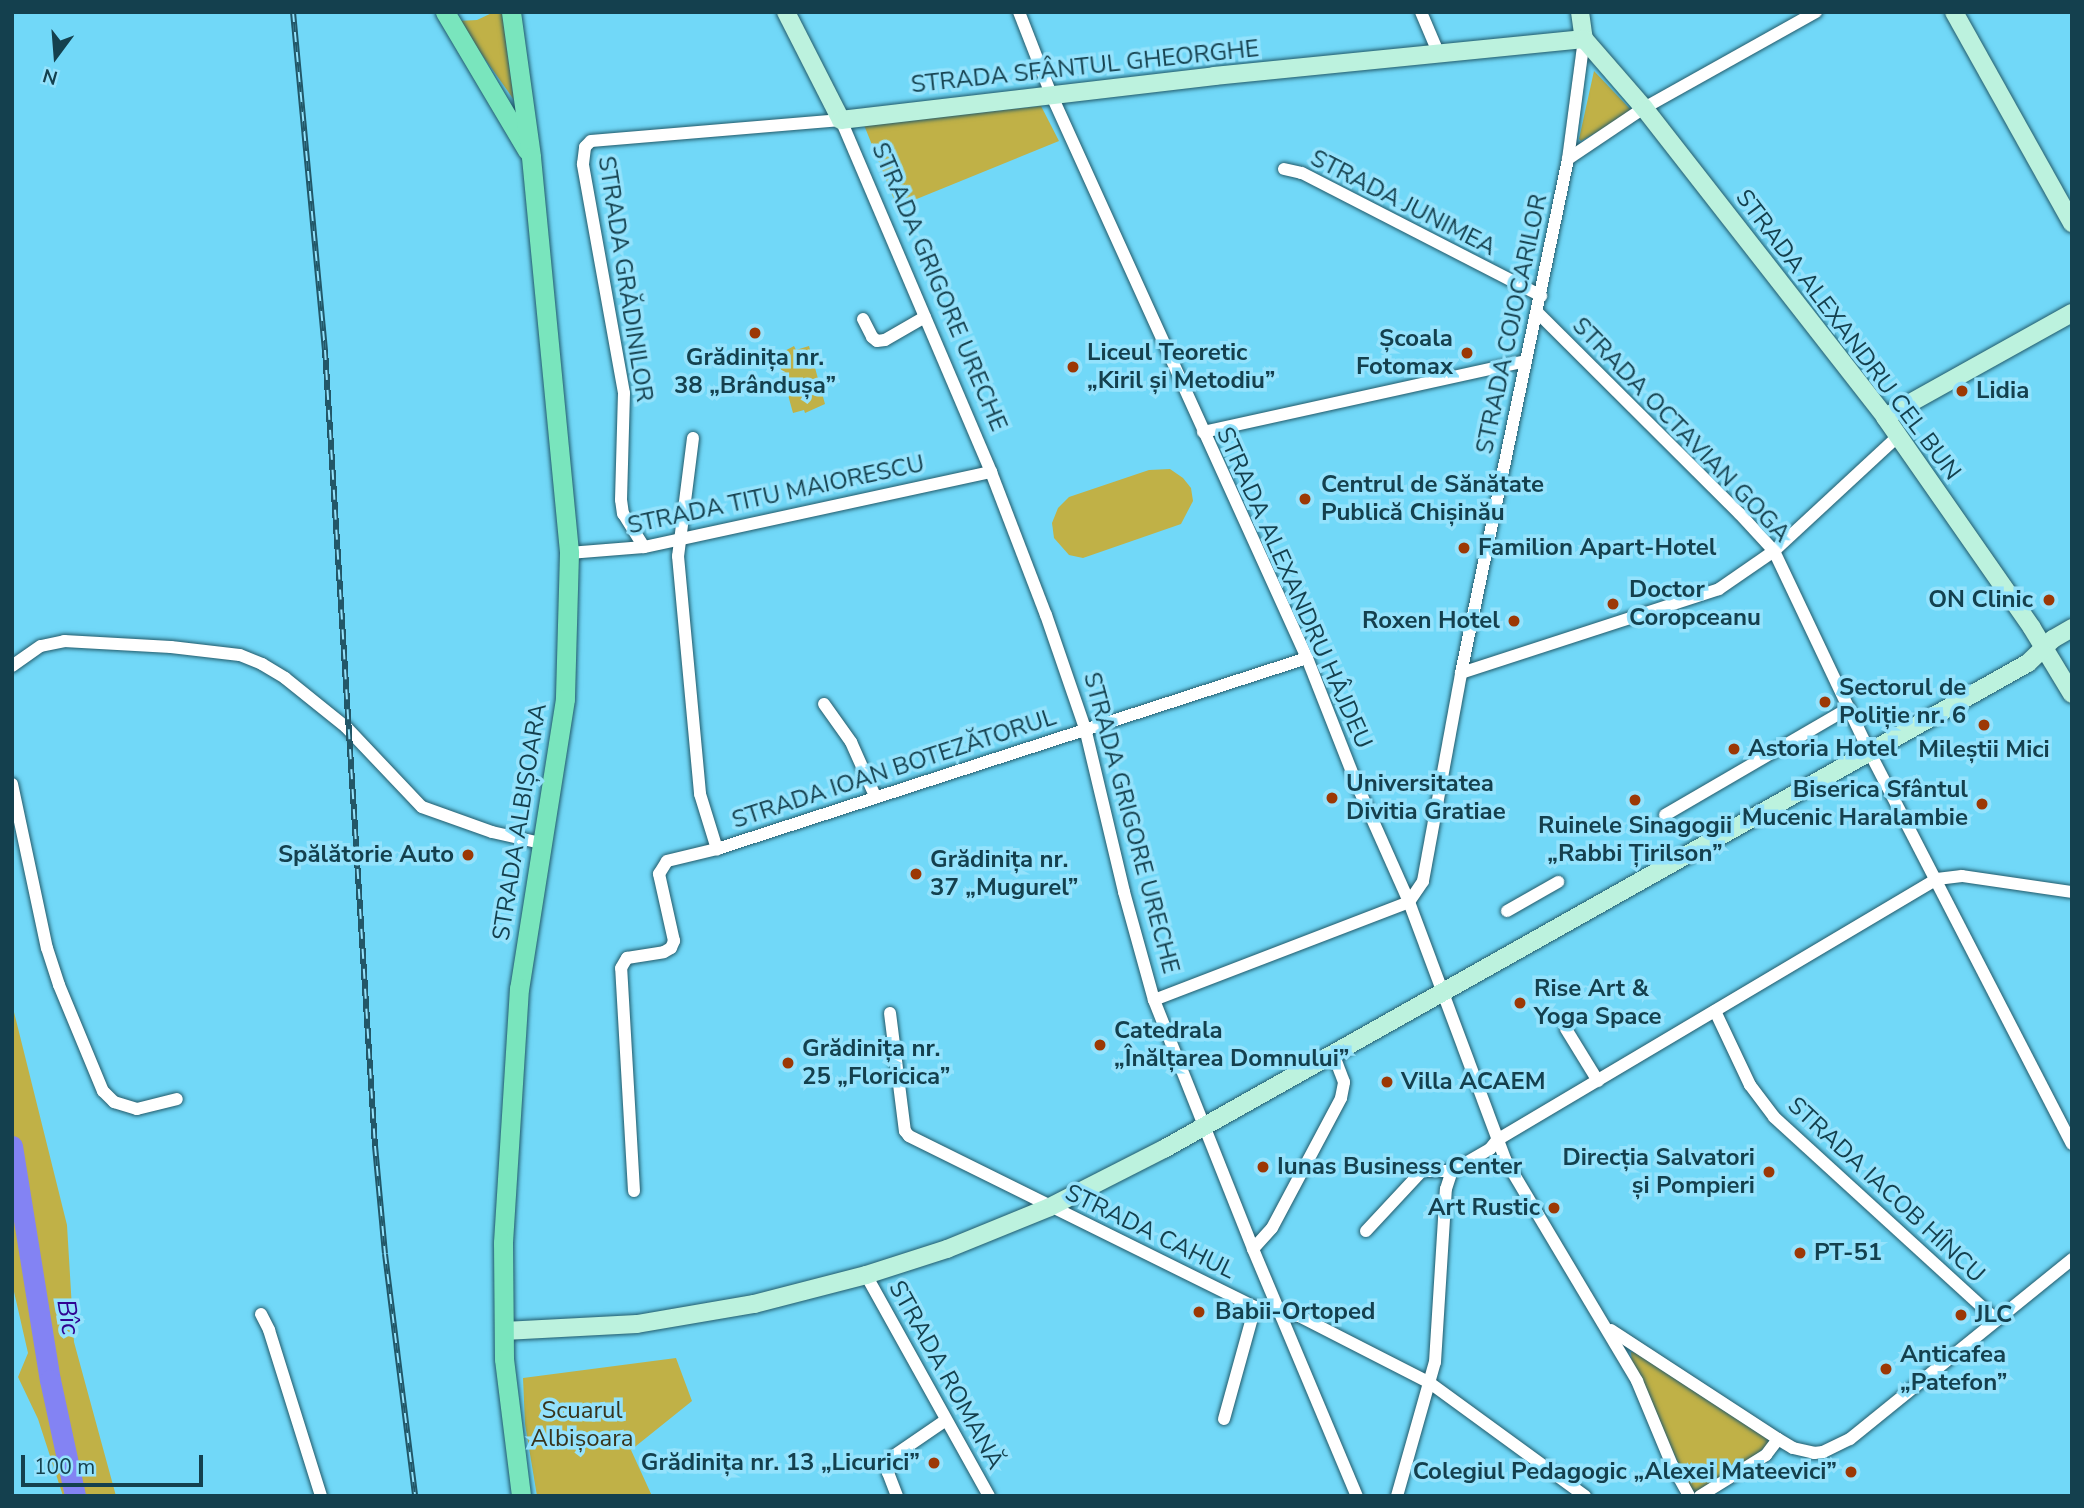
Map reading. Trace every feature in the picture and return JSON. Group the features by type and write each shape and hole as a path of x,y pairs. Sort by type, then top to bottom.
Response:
{"main road":[{"name":"STRADA ALBIȘOARA","path":"445,12 531,157"},
{"name":"STRADA ALBIȘOARA","path":"511,12 531,157 569,553 565,699 519,988 503,1243 503,1331 508,1411 521,1496"},
{"name":"STRADA GRIGORE URECHE","path":"786,12 841,120"},
{"path":"1580,12 1584,39"},
{"path":"1954,12 2072,223"},
{"name":"STRADA SFÂNTUL GHEORGHE","path":"841,120 1051,94 1584,39"},
{"name":"STRADA ALEXANDRU CEL BUN","path":"1584,39 1644,108 1885,417 2044,648 2072,694"},
{"path":"1885,417 2072,313"},
{"path":"503,1331 673,1320 754,1304 866,1275 947,1249 1050,1207 1122,1172 1206,1126 2028,663 2072,628"}],"street":[{"name":"STRADA ALEXANDRU HÂJDEU","path":"1019,12 1051,94 1307,658 1357,785 1409,902 1506,1161 1608,1328 1637,1381 1672,1465 1689,1496"},
{"path":"1421,12 1438,52"},
{"path":"1568,159 1644,108 1816,12"},
{"name":"STRADA COJOCARILOR","path":"1409,902 1423,881 1461,673 1568,159 1584,39"},
{"name":"STRADA SFÂNTUL GHEORGHE","path":"591,141 841,120"},
{"name":"STRADA GRIGORE URECHE","path":"841,120 991,472 1085,728 1124,892 1154,1000 1253,1249 1357,1496"},
{"name":"STRADA GRĂDINILOR","path":"591,141 582,155 583,164 624,393 621,500 623,514 644,547"},
{"name":"STRADA JUNIMEA","path":"1284,169 1302,173 1541,296"},
{"name":"STRADA OCTAVIAN GOGA","path":"1537,312 1774,551 1870,751 2072,1144"},
{"path":"863,319 877,341 885,340 925,317"},
{"path":"1203,432 1525,360"},
{"path":"1461,673 1719,589 1774,551 1898,436"},
{"path":"693,438 678,556 699,794 717,849"},
{"name":"STRADA TITU MAIORESCU","path":"569,553 644,547 991,472"},
{"path":"12,666 41,646 64,641 171,647 240,655 285,678 346,727 422,807 492,831 541,843"},
{"name":"STRADA IOAN BOTEZĂTORUL","path":"634,1191 621,968 627,958 664,952 671,948 674,941 659,874 667,861 717,849 1307,658"},
{"path":"824,704 851,742 875,796"},
{"path":"1665,815 1849,708"},
{"path":"12,784 51,961 103,1091 114,1102 137,1109 177,1098"},
{"path":"1366,1231 1422,1171 1452,1171 1490,1149 1497,1140 1937,879 1962,876 2072,892"},
{"path":"1507,911 1558,882"},
{"path":"1154,1000 1409,902"},
{"name":"STRADA IACOB HÎNCU","path":"1715,1011 1750,1085 1774,1117 1996,1320"},
{"name":"STRADA CAHUL","path":"890,1013 905,1131 909,1136 1255,1307 1280,1310 1430,1384 1585,1496"},
{"path":"1566,1029 1598,1080"},
{"path":"1253,1249 1272,1228 1341,1098 1344,1082 1333,1054"},
{"path":"1397,1496 1435,1362 1446,1189 1452,1171"},
{"name":"STRADA ALEXANDRU HÂJDEU","path":"1608,1328 1793,1448 1814,1453 1824,1452 1850,1439 2072,1259"},
{"name":"STRADA ROMANĂ","path":"866,1275 989,1496"},
{"path":"1224,1419 1255,1307"},
{"path":"261,1314 269,1330 321,1496"},
{"path":"897,1496 888,1473 892,1457 946,1420"},
{"path":"1700,1496 1766,1455 1778,1439"}],"green space":[{"path":"494,12 502,12 514,100 458,21 477,20"},
{"path":"1594,71 1633,112 1581,141 1579,139"},
{"path":"1041,106 1059,141 897,207 864,125"},
{"path":"794,346 796,350 809,346 825,404 805,413 804,410 793,413 777,355"},
{"path":"1170,469 1191,488 1193,501 1181,524 1083,558 1069,555 1054,538 1052,523 1058,508 1069,497 1149,470"},
{"path":"12,1004 67,1225 74,1342 116,1496 63,1496 38,1419 18,1377 28,1353 12,1283"},
{"path":"1631,1352 1644,1354 1775,1439 1735,1472 1694,1496 1632,1365"},
{"name":"Scuarul Albișoara","path":"676,1358 692,1401 631,1450 652,1496 537,1496 525,1424 523,1378"}],"waterway":[{"name":"Bîc","path":"12,1146 50,1380 75,1496"}],"railway":[{"path":"293,12 325,350 375,1146 385,1254 415,1496"}],"place":[{"name":"Grădinița nr. 38 „Brândușa”","path":"755,333"},
{"name":"Școala Fotomax","path":"1467,353"},
{"name":"Liceul Teoretic „Kiril și Metodiu”","path":"1073,367"},
{"name":"Lidia","path":"1962,391"},
{"name":"Centrul de Sănătate Publică Chișinău","path":"1305,499"},
{"name":"Familion Apart-Hotel","path":"1464,548"},
{"name":"ON Clinic","path":"2049,600"},
{"name":"Doctor Coropceanu","path":"1613,604"},
{"name":"Roxen Hotel","path":"1514,621"},
{"name":"Sectorul de Poliție nr. 6","path":"1825,702"},
{"name":"Mileștii Mici","path":"1984,725"},
{"name":"Astoria Hotel","path":"1734,749"},
{"name":"Universitatea Divitia Gratiae","path":"1332,798"},
{"name":"Ruinele Sinagogii „Rabbi Țirilson”","path":"1635,800"},
{"name":"Biserica Sfântul Mucenic Haralambie","path":"1982,804"},
{"name":"Spălătorie Auto","path":"468,855"},
{"name":"Grădinița nr. 37 „Mugurel”","path":"916,874"},
{"name":"Rise Art & Yoga Space","path":"1520,1003"},
{"name":"Catedrala „Înălțarea Domnului”","path":"1100,1045"},
{"name":"Grădinița nr. 25 „Floricica”","path":"788,1063"},
{"name":"Villa ACAEM","path":"1387,1082"},
{"name":"Iunas Business Center","path":"1263,1167"},
{"name":"Direcția Salvatori și Pompieri","path":"1769,1172"},
{"name":"Art Rustic","path":"1554,1208"},
{"name":"PT-51","path":"1800,1253"},
{"name":"Babii-Ortoped","path":"1199,1312"},
{"name":"JLC","path":"1961,1315"},
{"name":"Anticafea „Patefon”","path":"1886,1369"},
{"name":"Grădinița nr. 13 „Licurici”","path":"934,1463"},
{"name":"Colegiul Pedagogic „Alexei Mateevici”","path":"1851,1472"}]}
